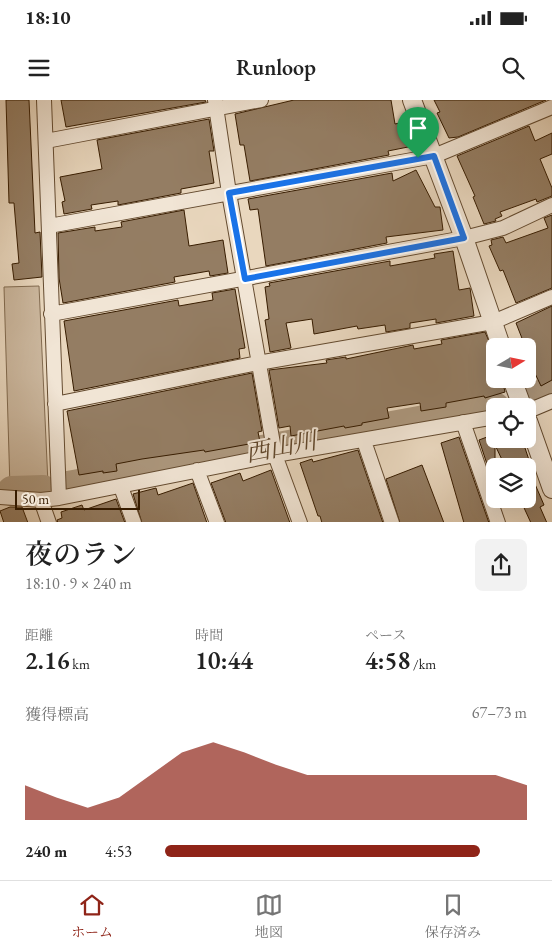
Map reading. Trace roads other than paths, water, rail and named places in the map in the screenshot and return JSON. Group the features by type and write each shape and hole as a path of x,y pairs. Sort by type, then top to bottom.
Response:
{"street":[{"path":"44,100 59,498"},
{"path":"46,141 216,104 261,100"},
{"path":"412,100 464,238 498,338"},
{"path":"216,104 229,193 275,455 300,522"},
{"path":"49,226 434,156 552,107"},
{"path":"51,314 464,238 503,228 552,205"},
{"path":"55,404 258,364 493,322 552,298"},
{"path":"536,408 552,402"},
{"path":"0,498 41,500 59,498 275,455 486,418"},
{"path":"463,422 498,522"},
{"path":"364,441 392,522"},
{"path":"536,444 552,489"},
{"path":"197,470 217,522"},
{"path":"121,487 134,522"},
{"path":"41,500 49,522"}],"waterway":[{"name":"西山川","path":"535,397 552,390"},
{"name":"西山川","path":"68,486 486,409"},
{"name":"西山川","path":"12,491 43,490"}]}
